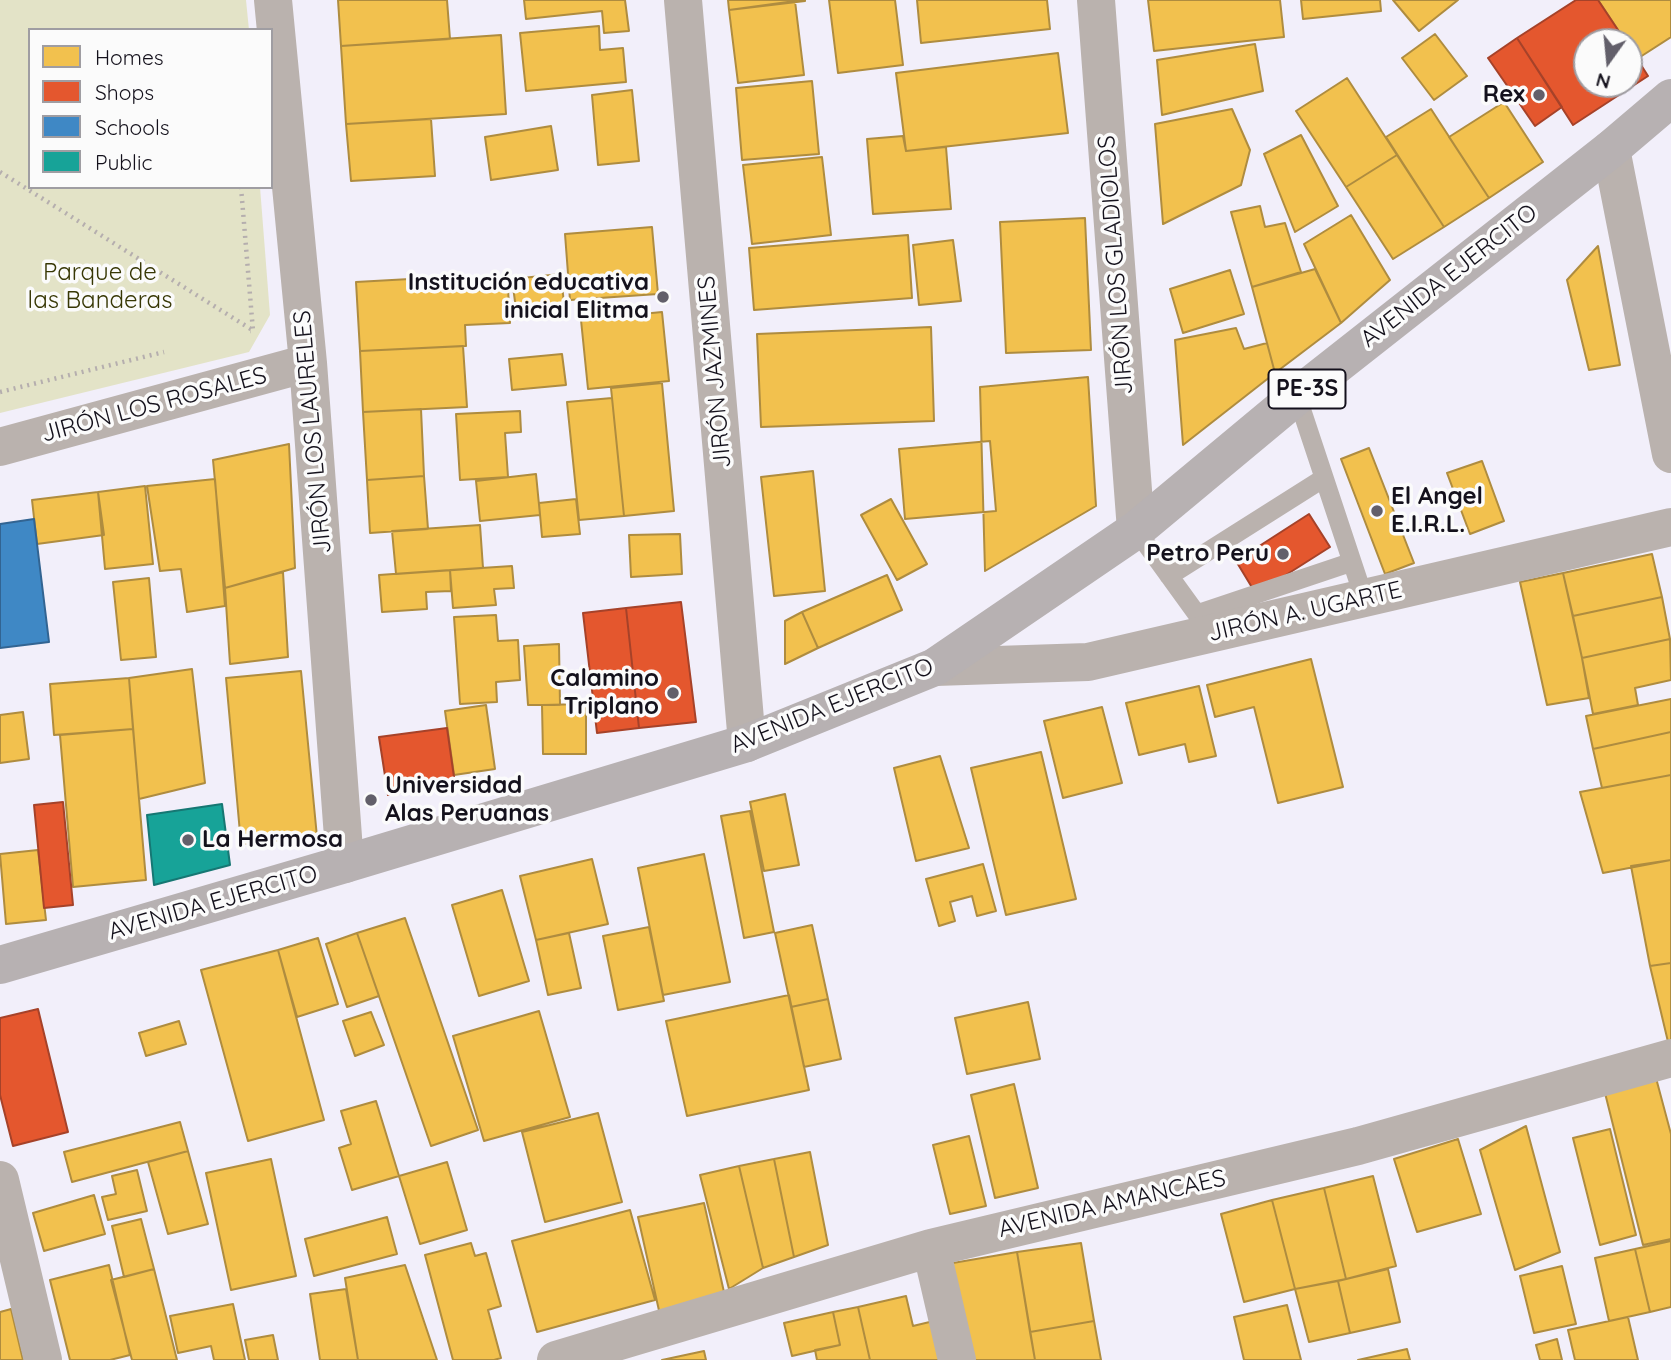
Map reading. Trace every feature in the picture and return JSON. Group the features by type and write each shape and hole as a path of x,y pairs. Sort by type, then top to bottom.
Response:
{"highway":[{"name":"AVENIDA EJERCITO","path":"0,965 747,743 935,667 1136,530 1297,397 1611,149 1671,98"}],"street":[{"name":"JIRÓN LOS LAURELES","path":"273,0 308,363 345,864"},
{"name":"JIRÓN JAZMINES","path":"683,0 747,743"},
{"name":"JIRÓN LOS GLADIOLOS","path":"1096,0 1136,530"},
{"path":"1611,149 1671,454"},
{"name":"JIRÓN LOS ROSALES","path":"0,447 308,363"},
{"name":"JIRÓN A. UGARTE","path":"935,667 1087,662 1204,624 1364,598 1671,527"},
{"name":"AVENIDA AMANCAES","path":"556,1360 931,1248 1358,1146 1671,1058"},
{"path":"0,1180 43,1360"},
{"path":"931,1248 957,1360"}],"lane":[{"path":"1297,397 1364,598"},
{"path":"1170,576 1324,478"},
{"path":"1136,530 1204,624 1352,562"}],"path":[{"path":"0,172 308,363"},
{"path":"241,189 253,331"},
{"path":"239,334 253,331"},
{"path":"0,392 173,350"}],"green space":[{"name":"Parque de las Banderas","path":"0,0 246,0 249,28 28,28 28,189 260,189 270,315 249,352 0,413"}],"building: Homes":[{"path":"338,0 447,0 450,39 341,46"},
{"path":"524,0 625,0 629,31 604,33 602,11 526,19"},
{"path":"728,0 805,0 805,1 729,10"},
{"path":"829,0 895,0 903,65 838,73"},
{"path":"917,0 1047,0 1050,29 921,43"},
{"path":"1148,0 1280,0 1284,37 1154,51"},
{"path":"1301,0 1380,0 1381,11 1303,19"},
{"path":"1393,0 1458,0 1419,31"},
{"path":"1598,0 1671,0 1671,37 1643,55 1643,28 1617,28"},
{"path":"795,1 804,75 738,83 729,10"},
{"path":"599,26 600,50 623,48 626,82 526,91 520,33"},
{"path":"1435,34 1467,76 1434,100 1402,58"},
{"path":"501,35 506,114 346,124 341,46"},
{"path":"1255,44 1263,91 1162,115 1157,60"},
{"path":"1058,53 1068,133 906,151 896,73"},
{"path":"1347,78 1397,155 1346,187 1296,111"},
{"path":"812,81 819,154 742,160 736,88"},
{"path":"632,90 639,161 598,165 592,95"},
{"path":"1504,102 1543,162 1489,198 1449,137"},
{"path":"1232,109 1250,150 1241,185 1163,224 1155,124"},
{"path":"1431,109 1489,198 1444,227 1386,137"},
{"path":"431,119 435,176 351,181 346,124"},
{"path":"551,126 558,170 491,180 485,137"},
{"path":"1301,135 1338,206 1295,232 1264,154"},
{"path":"903,136 906,151 946,147 951,209 873,214 867,139"},
{"path":"1397,155 1444,227 1393,259 1346,187"},
{"path":"822,157 831,235 752,244 743,165"},
{"path":"1260,206 1265,227 1285,223 1301,272 1252,287 1231,212"},
{"path":"1351,215 1390,280 1341,323 1304,244"},
{"path":"1085,218 1091,350 1006,353 1000,222"},
{"path":"652,227 658,294 570,300 565,234"},
{"path":"908,235 912,298 754,310 749,248"},
{"path":"953,240 961,301 919,305 913,245"},
{"path":"1598,246 1620,365 1589,370 1567,280"},
{"path":"1315,269 1341,323 1275,373 1252,287"},
{"path":"1230,270 1244,314 1183,333 1170,289"},
{"path":"561,274 564,304 516,309 512,279"},
{"path":"464,276 465,291 508,289 510,323 465,325 466,346 360,351 356,282"},
{"path":"662,312 669,381 588,389 581,320"},
{"path":"931,327 934,421 761,427 757,334"},
{"path":"1236,328 1244,349 1267,343 1275,373 1183,445 1175,340"},
{"path":"463,346 467,407 363,412 360,351"},
{"path":"562,354 566,385 512,390 509,359"},
{"path":"1088,377 1096,506 985,571 980,387"},
{"path":"662,383 674,511 624,516 611,388"},
{"path":"612,398 624,516 579,520 567,402"},
{"path":"421,409 424,476 367,480 363,412"},
{"path":"520,411 521,432 505,433 508,477 460,480 456,414"},
{"path":"990,441 996,511 905,519 899,449"},
{"path":"289,444 295,568 225,588 213,460"},
{"name":"El Angel E.I.R.L.","path":"1369,448 1414,563 1385,574 1341,459"},
{"path":"1482,461 1504,521 1470,534 1447,473"},
{"path":"813,471 825,591 774,596 761,477"},
{"path":"536,474 540,515 480,521 476,481"},
{"path":"424,476 428,529 370,533 367,480"},
{"path":"215,479 225,606 187,612 181,569 160,571 147,486"},
{"path":"145,486 153,564 105,569 98,492"},
{"path":"98,492 104,535 37,544 32,500"},
{"path":"576,499 580,534 542,537 539,503"},
{"path":"891,499 927,564 897,580 861,515"},
{"path":"480,525 483,568 396,574 392,531"},
{"path":"680,534 682,574 631,577 629,535"},
{"path":"1652,554 1662,597 1573,616 1563,573"},
{"path":"512,566 514,588 494,589 496,605 453,608 450,570"},
{"path":"450,570 451,591 426,592 427,609 382,612 379,575"},
{"path":"283,572 288,657 230,664 225,588"},
{"path":"1563,573 1589,698 1547,705 1520,582"},
{"path":"887,575 902,610 818,648 802,612"},
{"path":"149,578 156,657 121,660 113,582"},
{"path":"1662,597 1670,639 1582,658 1573,616"},
{"path":"802,612 818,648 785,664 785,621"},
{"path":"496,615 498,641 518,640 520,680 496,682 497,702 460,704 454,617"},
{"path":"1670,639 1671,680 1635,688 1638,705 1593,714 1582,658"},
{"path":"559,644 560,705 528,705 524,646"},
{"path":"1311,659 1343,787 1278,803 1254,707 1215,717 1207,685"},
{"path":"192,669 205,783 139,799 129,678"},
{"path":"301,671 317,837 241,844 226,678"},
{"path":"129,678 133,729 54,735 50,684"},
{"path":"1199,686 1216,756 1189,762 1185,744 1139,755 1126,703"},
{"path":"1671,699 1671,732 1593,749 1586,716"},
{"path":"586,704 586,754 543,754 542,705"},
{"path":"486,705 495,769 454,775 445,711"},
{"path":"1102,707 1122,783 1063,798 1044,721"},
{"path":"23,712 29,759 0,763 0,715"},
{"path":"133,729 146,880 73,887 60,735"},
{"path":"1671,732 1671,775 1602,788 1593,749"},
{"path":"1041,752 1076,899 1006,915 971,768"},
{"path":"940,756 969,848 916,861 894,768"},
{"path":"1671,775 1671,860 1603,873 1580,792"},
{"path":"785,794 799,865 764,871 750,802"},
{"path":"750,811 774,932 744,938 721,816"},
{"path":"38,850 46,920 6,924 0,854"},
{"path":"704,854 730,982 663,995 638,868"},
{"path":"592,859 608,924 536,940 520,876"},
{"path":"1671,860 1671,963 1650,966 1631,866"},
{"path":"983,864 996,911 977,916 972,896 950,902 955,921 939,926 926,879"},
{"path":"502,890 529,981 479,996 452,905"},
{"path":"405,918 478,1130 431,1146 357,933"},
{"path":"812,925 828,999 791,1007 775,933"},
{"path":"649,927 664,1001 618,1010 603,936"},
{"path":"357,933 379,996 347,1007 326,944"},
{"path":"569,933 581,988 548,995 536,940"},
{"path":"318,938 338,1004 297,1017 278,950"},
{"path":"278,950 324,1120 248,1141 201,970"},
{"path":"1671,963 1671,1045 1669,1046 1650,966"},
{"path":"789,995 809,1090 687,1116 666,1021"},
{"path":"828,999 841,1059 804,1067 791,1007"},
{"path":"1028,1002 1040,1059 967,1074 955,1018"},
{"path":"539,1011 570,1117 484,1141 453,1036"},
{"path":"371,1012 384,1045 355,1056 343,1021"},
{"path":"179,1021 186,1044 146,1056 139,1033"},
{"path":"1656,1078 1671,1134 1671,1239 1643,1245 1604,1089"},
{"path":"1014,1084 1038,1188 995,1198 971,1095"},
{"path":"376,1101 399,1176 352,1190 339,1148 351,1144 341,1111"},
{"path":"598,1113 622,1202 545,1222 522,1132"},
{"path":"180,1122 188,1151 72,1182 64,1152"},
{"path":"1526,1126 1560,1252 1515,1270 1480,1150"},
{"path":"1610,1129 1636,1235 1600,1245 1573,1138"},
{"path":"969,1136 986,1206 950,1214 933,1145"},
{"path":"1458,1139 1481,1214 1417,1232 1394,1159"},
{"path":"188,1151 208,1224 168,1234 148,1162"},
{"path":"810,1152 828,1245 794,1257 774,1159"},
{"path":"271,1159 296,1276 231,1290 206,1173"},
{"path":"774,1159 794,1257 763,1268 739,1166"},
{"path":"447,1162 467,1230 420,1244 399,1176"},
{"path":"739,1166 763,1268 729,1289 700,1175"},
{"path":"137,1170 147,1211 108,1220 102,1197 116,1194 112,1176"},
{"path":"1373,1176 1396,1266 1346,1279 1324,1188"},
{"path":"1324,1188 1346,1279 1295,1289 1272,1200"},
{"path":"94,1195 105,1234 44,1251 33,1213"},
{"path":"1272,1200 1295,1289 1244,1302 1221,1214"},
{"path":"704,1203 726,1301 660,1315 638,1217"},
{"path":"630,1210 655,1300 537,1332 512,1241"},
{"path":"387,1217 397,1254 314,1276 305,1239"},
{"path":"141,1219 154,1269 124,1277 112,1226"},
{"path":"1671,1241 1671,1307 1650,1312 1635,1249"},
{"path":"471,1243 475,1256 486,1253 501,1306 488,1310 501,1358 494,1360 453,1360 425,1255"},
{"path":"1081,1243 1094,1321 1030,1332 1017,1252"},
{"path":"1635,1249 1650,1312 1609,1321 1595,1258"},
{"path":"1017,1252 1035,1360 962,1360 947,1264"},
{"path":"109,1265 130,1355 110,1360 70,1360 50,1280"},
{"path":"405,1265 437,1360 358,1360 345,1278"},
{"path":"1562,1266 1576,1324 1534,1333 1520,1276"},
{"path":"154,1269 177,1360 132,1360 111,1280"},
{"path":"1388,1269 1400,1322 1350,1333 1338,1281"},
{"path":"1338,1281 1350,1333 1309,1342 1295,1289"},
{"path":"346,1289 358,1360 320,1360 310,1294"},
{"path":"906,1296 913,1326 942,1319 951,1360 870,1360 858,1307"},
{"path":"233,1304 245,1360 214,1360 211,1346 178,1353 170,1316"},
{"path":"1287,1305 1301,1360 1244,1360 1234,1317"},
{"path":"858,1307 870,1360 817,1360 815,1350 840,1345 833,1312"},
{"path":"11,1309 23,1360 0,1360 0,1312"},
{"path":"833,1312 840,1345 792,1356 784,1323"},
{"path":"1628,1317 1638,1360 1575,1360 1568,1330"},
{"path":"1094,1321 1101,1360 1035,1360 1030,1332"},
{"path":"273,1335 278,1360 249,1360 245,1340"},
{"path":"1557,1339 1562,1360 1540,1360 1536,1345"},
{"path":"1407,1349 1410,1360 1358,1360"},
{"path":"704,1351 706,1360 662,1360"}],"building: Shops":[{"path":"1576,0 1598,0 1617,28 1573,28 1573,98 1614,98 1573,125 1517,38"},
{"path":"1517,38 1562,107 1535,126 1488,58"},
{"name":"Petro Peru","path":"1309,514 1330,547 1256,594 1236,561"},
{"path":"681,602 696,722 639,728 626,608"},
{"path":"626,608 639,728 597,733 583,613"},
{"path":"447,728 455,784 388,795 379,737"},
{"path":"63,802 73,905 44,908 34,805"},
{"path":"38,1009 68,1132 13,1146 0,1095 0,1018"}],"building: Schools":[{"path":"34,519 49,642 0,648 0,524"}],"building: Public":[{"name":"La Hermosa","path":"222,804 230,865 154,885 147,815"}],"place":[{"name":"Rex","path":"1539,95"},
{"name":"Institución educativa inicial Elitma","path":"663,297"},
{"name":"El Angel E.I.R.L.","path":"1377,511"},
{"name":"Petro Peru","path":"1283,554"},
{"name":"Calamino Triplano","path":"673,693"},
{"name":"Universidad Alas Peruanas","path":"371,800"},
{"name":"La Hermosa","path":"188,840"}]}
